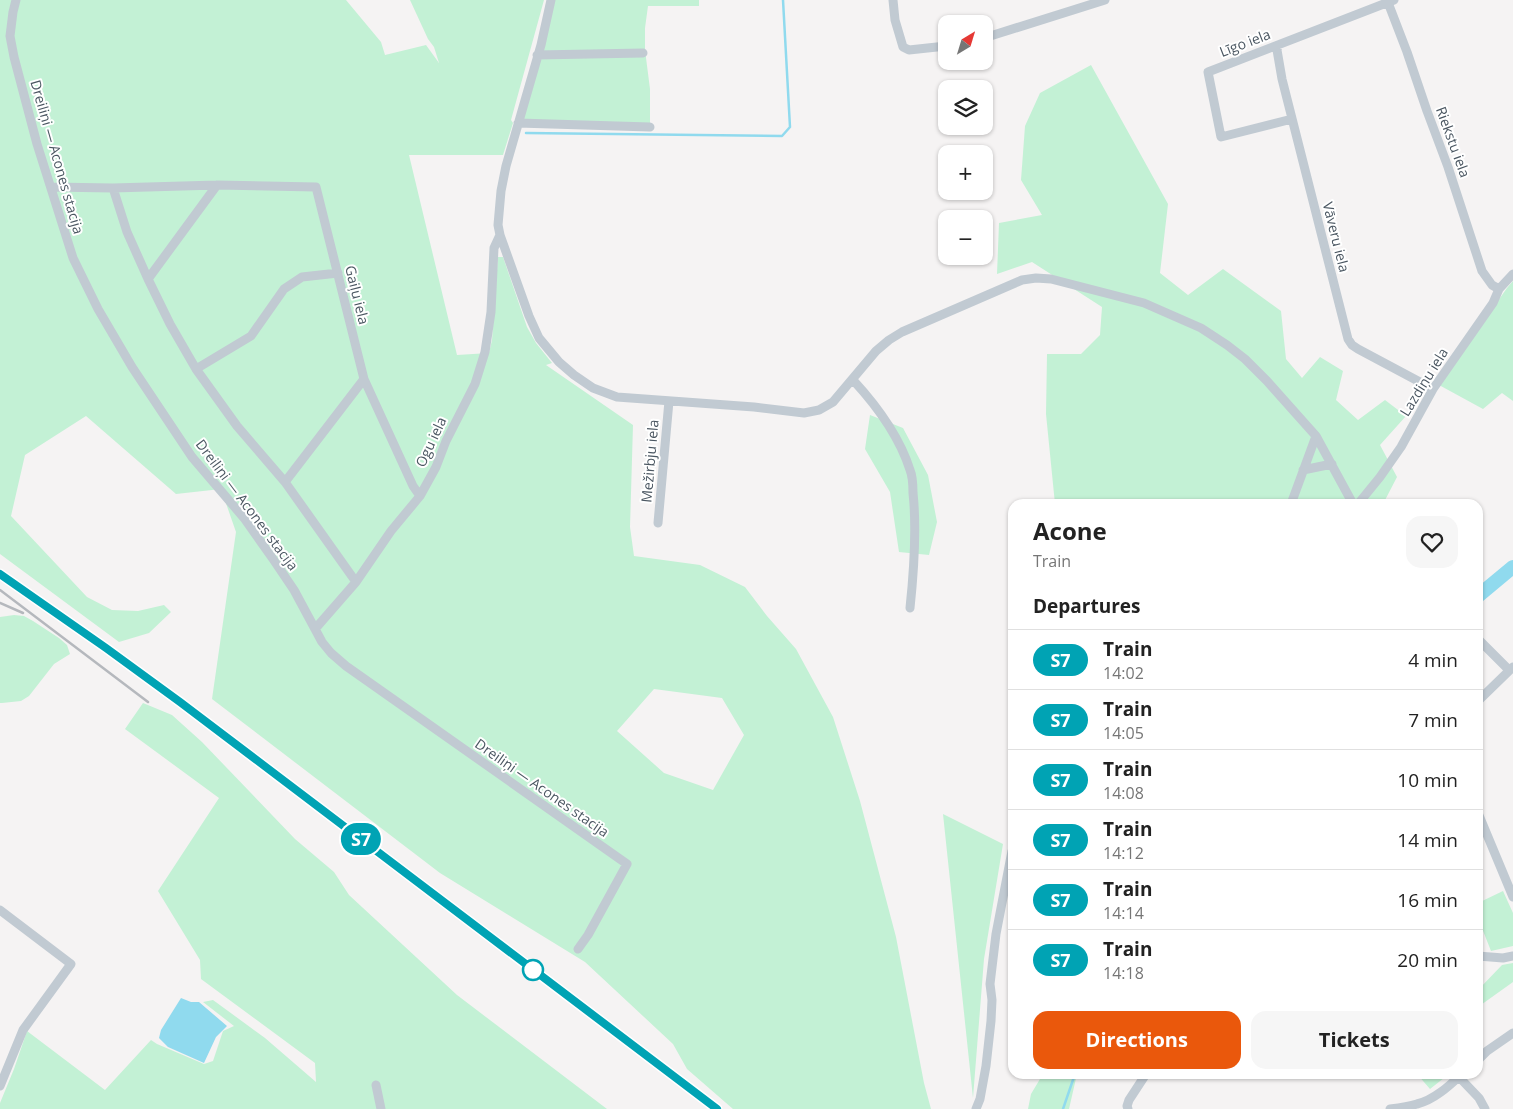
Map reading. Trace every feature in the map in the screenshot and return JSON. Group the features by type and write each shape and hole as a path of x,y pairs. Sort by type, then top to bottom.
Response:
{"street":[{"name":"Dreiliņi — Acones stacija","path":"16,0 10,36 37,144 73,258 98,309 117,342 192,457 238,511 274,559 331,653 346,666 627,864 588,935 578,949"},
{"path":"552,0 506,166 498,216 500,235 529,316 539,338 559,362 594,388 617,397 754,407 804,413 819,410 833,402 876,351 902,332 1022,280 1050,279 1144,303 1200,328 1227,345 1267,380 1316,436 1350,499"},
{"path":"893,0 895,20 903,47 908,50 938,47"},
{"path":"993,35 1105,0"},
{"name":"Līgo iela","path":"1292,119 1222,137 1208,72 1389,1"},
{"name":"Riekstu iela","path":"1389,1 1448,167 1482,271 1492,285 1499,289"},
{"name":"Vāveru iela","path":"1278,46 1279,65 1348,339 1358,349 1433,389"},
{"path":"537,55 643,53"},
{"path":"518,123 650,127"},
{"name":"Gaiļu iela","path":"52,187 113,188 218,185 316,187 364,379 413,486 420,496"},
{"path":"148,279 218,185"},
{"path":"113,188 127,232 148,279 170,324 196,369 237,426 285,482 356,582"},
{"name":"Ogu iela","path":"315,629 356,582 391,531 420,496 436,467 446,441 475,384 482,364 491,312 494,248 496,240 500,235"},
{"path":"196,369 251,336 284,289 302,277 338,273"},
{"name":"Lazdiņu iela","path":"1362,499 1401,447 1433,389 1493,303 1499,289 1513,274"},
{"path":"285,482 364,379"},
{"path":"853,380 890,424 901,445 911,472 915,508 910,608"},
{"name":"Mežirbju iela","path":"658,523 670,402"},
{"path":"1293,499 1316,436"},
{"path":"1303,470 1332,464"},
{"path":"1483,644 1511,669 1483,696"},
{"path":"1483,825 1513,897"},
{"path":"976,1109 980,1102 986,1066 991,1021 992,1000 990,984 996,934 1008,872"},
{"path":"0,910 71,964 23,1030 0,1086"},
{"path":"1483,956 1503,958 1513,956"},
{"path":"1483,1056 1513,1033"},
{"path":"1128,1109 1129,1100 1143,1079"},
{"path":"1390,1109 1418,1104 1447,1088 1457,1079"},
{"path":"1464,1079 1485,1109"},
{"path":"376,1085 381,1109"}],"green space":[{"path":"0,0 346,0 381,42 385,55 426,45 439,63 434,47 428,39 410,0 544,0 503,155 409,155 457,355 489,353 492,340 498,257 503,257 527,327 536,343 552,363 546,365 633,425 630,527 634,556 700,565 745,587 796,649 833,717 860,801 896,937 924,1083 931,1109 733,1109 687,1069 673,1044 585,962 440,873 212,699 236,532 221,489 176,494 86,416 25,455 11,516 87,597 112,610 138,611 164,605 171,612 149,633 119,642 0,554","holes":["654,689 722,698 744,735 713,790 664,773 617,731"]},
{"path":"552,0 699,0 699,6 648,6 645,50 650,89 650,127 518,123"},
{"path":"1091,65 1168,204 1160,273 1188,295 1223,269 1281,311 1286,359 1302,378 1320,357 1343,371 1336,400 1358,420 1385,400 1406,416 1380,445 1397,477 1386,499 1054,499 1046,414 1047,354 1081,354 1100,335 1102,307 1032,262 997,274 999,223 1042,215 1021,180 1025,126 1040,93"},
{"path":"1513,281 1513,401 1502,393 1483,409 1439,385"},
{"path":"870,415 903,428 928,475 937,522 929,555 899,552 890,492 865,449"},
{"path":"24,616 59,638 67,645 70,654 54,664 29,696 21,701 0,703 0,617"},
{"path":"143,703 172,715 202,742 295,839 334,872 349,895 457,995 607,1109 0,1109 0,1103 27,1031 105,1090 151,1040 204,1064 213,1061 223,1031 234,1026 203,1002 213,1000 265,1038 316,1082 315,1063 201,979 200,960 158,891 219,798 125,729"},
{"path":"943,814 1003,844 984,959 973,1098"},
{"path":"1503,891 1513,913 1513,946 1491,951 1483,931 1483,901"},
{"path":"1513,963 1513,982 1483,1003 1483,985 1502,965"},
{"path":"1040,1079 1076,1079 1069,1109 1028,1109 1031,1094"},
{"path":"1421,1079 1443,1079 1430,1089"}],"water":[{"path":"181,998 191,1002 199,1002 227,1026 216,1037 204,1063 168,1047 159,1038 161,1030"}],"waterway":[{"path":"526,133 782,136 790,127 783,0"},
{"path":"1483,592 1513,567"},
{"path":"1063,1109 1073,1079"}],"railway":[{"path":"0,574 180,702 717,1109"},
{"path":"0,590 148,702"},
{"path":"0,603 23,613"}],"train":[{"name":"S7","path":"0,574 180,702 717,1109"}]}
